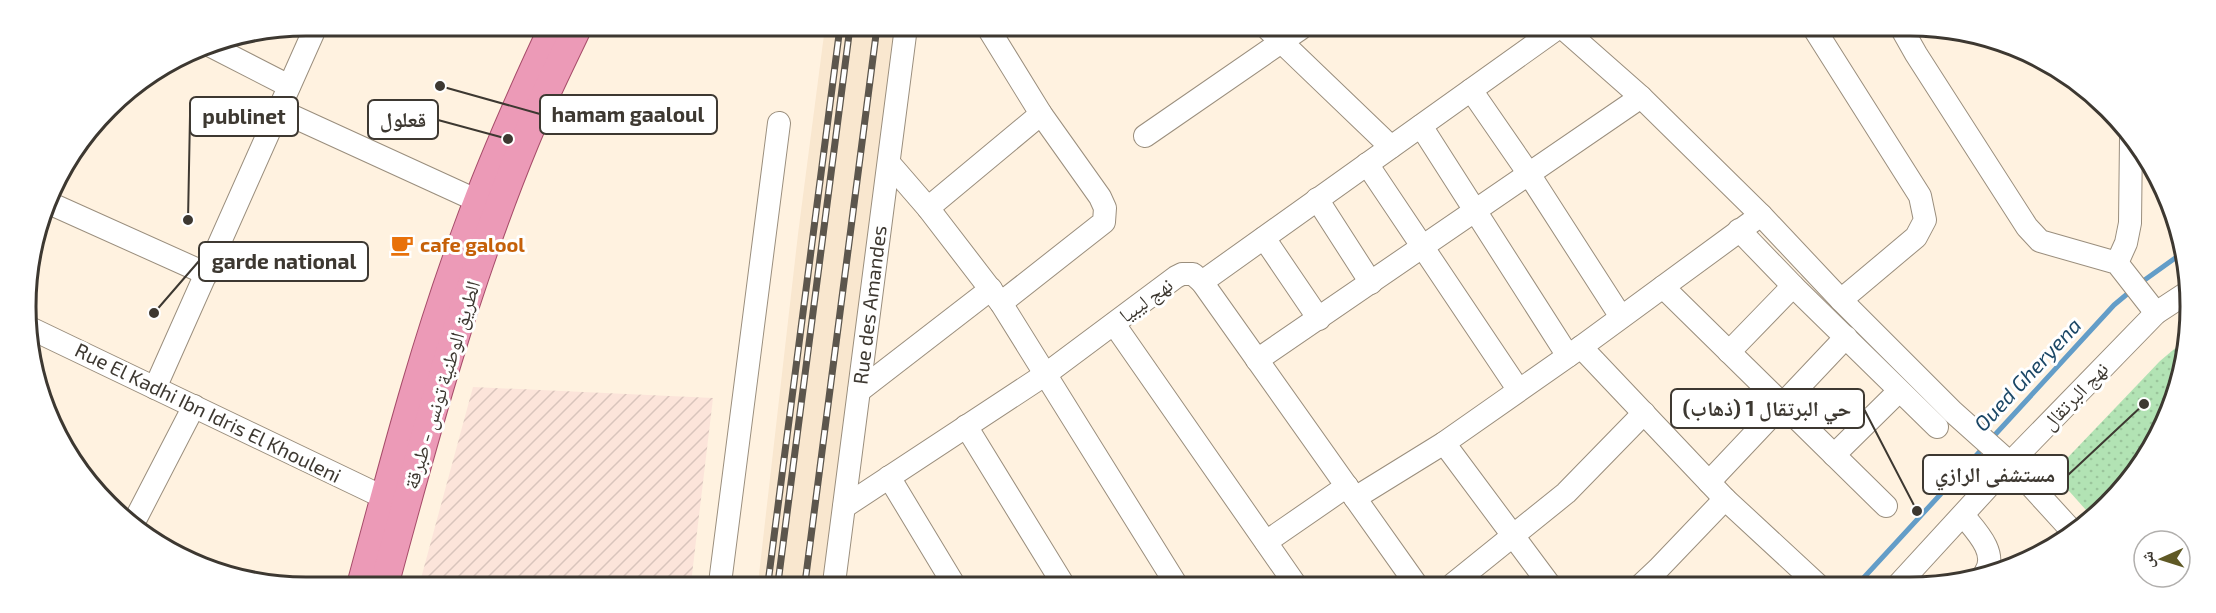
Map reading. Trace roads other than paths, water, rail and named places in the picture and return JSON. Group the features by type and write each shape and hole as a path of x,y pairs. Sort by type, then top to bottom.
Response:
{"main road":[{"name":"الطريق الوطنية تونس - طبرقة","path":"363,577 432,333 478,201 550,36"},
{"name":"الطريق الوطنية تونس - طبرقة","path":"386,577 453,340 489,234 525,140 573,36"}],"street":[{"path":"155,388 312,36"},
{"path":"859,391 1104,222 1106,217 1106,208 1100,197 1041,114 993,36"},
{"path":"1145,136 1273,36"},
{"path":"1275,36 1391,147"},
{"path":"1202,282 1548,36"},
{"path":"1572,36 1641,97 1761,215 1841,300 1945,419"},
{"path":"1819,36 1920,196 1925,220 1916,237 1841,300"},
{"path":"1907,36 2027,227 2040,241 2119,266 2150,306"},
{"name":"Rue des Amandes","path":"835,577 905,37"},
{"path":"219,50 289,86"},
{"path":"1471,90 1529,174 1621,317"},
{"path":"1257,360 1641,97"},
{"path":"279,110 478,201"},
{"path":"928,208 1041,114"},
{"path":"721,577 779,123"},
{"path":"1421,126 1475,212 1574,351 1644,413 1725,499 1804,577"},
{"path":"2119,266 2130,223 2131,152"},
{"path":"889,163 928,208 996,296 1172,577"},
{"path":"1367,164 1518,389"},
{"path":"1317,199 1371,283"},
{"path":"56,206 207,274"},
{"path":"1266,542 1351,492 1444,443 1761,215"},
{"path":"1739,230 1899,391 2003,458 2067,526"},
{"path":"1264,238 1319,319"},
{"name":"نهج ليبيا","path":"844,507 1046,374 1182,274 1194,274 1202,282 1411,577"},
{"path":"1729,352 1793,286"},
{"path":"1662,287 1886,506"},
{"name":"نهج البرتقال","path":"1905,577 1963,515 2003,458 2150,306 2179,296"},
{"path":"1114,324 1290,577"},
{"name":"Rue El Kadhi Ibn Idris El Khouleni","path":"37,332 385,498"},
{"path":"1709,482 1846,338"},
{"path":"1834,455 1899,391"},
{"path":"137,517 194,406"},
{"path":"1462,577 1566,493 1644,413"},
{"path":"966,426 1059,577"},
{"path":"1444,443 1544,577"},
{"path":"889,477 949,577"},
{"path":"1650,577 1725,499"},
{"path":"1963,515 1987,546 1988,566"}],"waterway":[{"name":"Oued Gheryena","path":"2139,284 2176,258"},
{"name":"Oued Gheryena","path":"1992,438 2114,305 2132,290"},
{"name":"Oued Gheryena","path":"1864,577 1984,447"}],"railway":[{"path":"769,577 839,36"},
{"path":"779,577 849,36"},
{"path":"806,577 876,36"}],"place":[{"name":"hamam gaaloul","path":"440,86"},
{"name":"قعلول","path":"508,139"},
{"name":"publinet","path":"188,220"},
{"name":"cafe galool","path":"402,245"},
{"name":"garde national","path":"154,313"},
{"name":"مستشفى الرازي","path":"2144,404"},
{"name":"حي البرتقال 1 (ذهاب)","path":"1917,511"}]}
